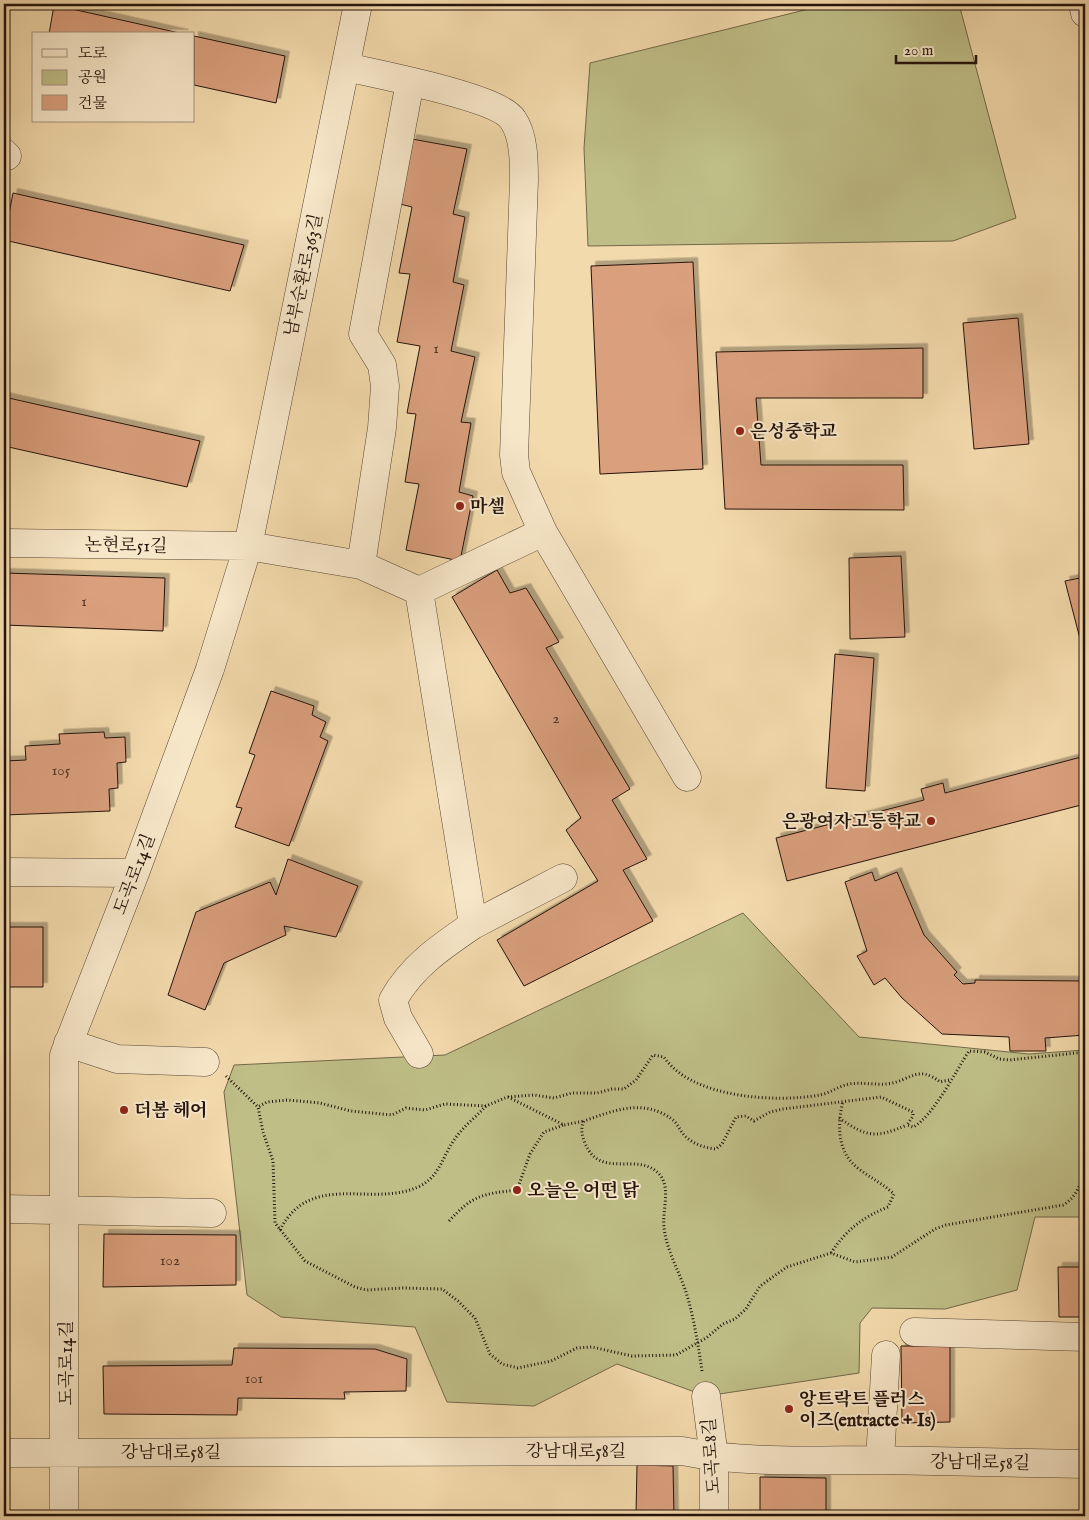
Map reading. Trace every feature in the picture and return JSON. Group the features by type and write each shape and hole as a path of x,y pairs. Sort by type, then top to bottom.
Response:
{"street":[{"name":"남부순환로363길","path":"248,546 358,4"},
{"path":"1083,4 1085,12"},
{"path":"346,67 486,102 514,120 524,157 514,455 516,472 543,532 687,777"},
{"path":"361,565 382,428 385,386 382,365 363,334 410,82"},
{"path":"473,925 419,591 543,532"},
{"name":"논현로51길","path":"4,543 248,546 361,565 419,591"},
{"name":"도곡로14길","path":"64,1516 66,1453 64,1055 135,873 210,669 248,546"},
{"path":"4,872 135,873"},
{"path":"419,1054 398,1018 393,1000 403,982 435,951 473,925 563,878"},
{"path":"68,1043 117,1060 205,1062"},
{"path":"4,1209 212,1213"},
{"path":"914,1332 1085,1337"},
{"path":"880,1460 886,1355"},
{"name":"도곡로8길","path":"706,1396 714,1457 714,1516"},
{"name":"강남대로58길","path":"4,1452 682,1451 714,1457 766,1461 880,1460 1085,1464"}],"path":[{"path":"907,1125 912,1127 922,1123 969,1051 985,1052 999,1059 1010,1060 1085,1052"},
{"path":"280,1231 286,1220 296,1209 312,1200 339,1193 397,1193 419,1187 435,1176 457,1136 486,1106 507,1097 534,1095 554,1098 572,1093 597,1093 624,1089 636,1080 653,1055 664,1057 671,1068 680,1075 722,1091 765,1098 820,1095 849,1084 886,1084 919,1073 929,1073 940,1082 949,1080"},
{"path":"205,1062 229,1078 258,1107 263,1132 273,1160 275,1223 305,1261 355,1287 366,1290 403,1288 442,1289 458,1301 475,1318 490,1354 502,1364 518,1368 552,1360 577,1348 592,1347 632,1356 676,1355 698,1343 746,1309 760,1286 787,1267 831,1253 850,1229 869,1215 888,1207 894,1194 882,1183 857,1168 841,1147 839,1118 843,1100"},
{"path":"507,1097 564,1125"},
{"path":"449,1221 466,1203 488,1193 517,1190 530,1154 544,1132 630,1106 646,1109 674,1121 684,1136 693,1142 706,1148 716,1149 722,1144 736,1117 746,1116 754,1121 770,1112 843,1100 881,1097 891,1100 912,1112 913,1116 907,1125 882,1135 858,1131 839,1118"},
{"path":"258,1107 267,1102 288,1100 320,1103 351,1111 392,1115 406,1108 425,1110 445,1104 486,1106"},
{"path":"584,1121 581,1130 582,1137 592,1157 600,1162 621,1163 650,1168 659,1174 665,1184 664,1227 688,1298 698,1343"},
{"path":"831,1253 855,1262 892,1257 935,1229 946,1225 1062,1205 1070,1201 1083,1181 1085,1168"}],"green space":[{"path":"829,4 959,4 1016,218 953,241 588,246 584,148 590,63"},
{"path":"743,913 859,1037 1029,1054 1085,1050 1085,1217 1035,1217 1017,1290 945,1309 872,1308 860,1323 859,1373 706,1396 617,1364 534,1406 447,1402 415,1327 281,1317 247,1295 224,1092 234,1065 445,1055"}],"building":[{"path":"54,5 175,32 49,32"},
{"path":"195,36 285,56 276,103 195,85"},
{"path":"412,139 467,149 453,214 465,217 453,282 464,285 451,351 475,357 461,422 471,423 459,492 473,496 460,561 406,550 419,484 405,482 416,414 407,413 420,346 397,342 410,274 399,273 412,207 400,204"},
{"path":"13,193 244,245 230,291 4,240"},
{"path":"693,262 703,469 600,474 591,266"},
{"path":"1018,318 1029,444 974,449 963,323"},
{"name":"은성중학교","path":"923,348 923,398 756,398 761,465 903,465 904,510 725,509 716,352"},
{"path":"4,397 200,441 187,487 4,446"},
{"path":"901,556 905,637 850,639 849,558"},
{"path":"497,570 510,593 526,588 559,642 546,648 630,789 612,800 647,859 623,870 653,921 524,986 497,940 598,881 566,830 581,818 452,597"},
{"path":"4,573 165,578 163,631 4,625"},
{"path":"1085,577 1085,658 1065,581"},
{"path":"835,654 874,658 865,791 826,788"},
{"path":"271,691 314,706 312,715 326,722 320,737 328,741 289,846 235,827 242,808 236,807 255,755 249,753"},
{"path":"104,732 105,738 125,737 126,762 117,763 118,788 109,789 110,811 4,815 5,761 26,760 25,746 60,744 59,734"},
{"name":"은광여자고등학교","path":"1085,756 1085,804 787,881 776,838 924,800 921,789 943,783 945,793"},
{"path":"288,859 358,886 336,937 284,926 286,935 224,963 205,1010 168,995 196,912 270,882 276,895"},
{"path":"872,872 875,881 897,872 924,935 957,972 954,975 963,984 975,983 975,980 1085,981 1085,1035 1045,1038 1046,1051 1010,1051 1009,1037 942,1034 902,998 885,978 874,985 857,956 867,951 845,882"},
{"path":"4,927 43,927 43,987 4,987"},
{"path":"104,1234 236,1235 236,1285 103,1287"},
{"path":"1058,1267 1080,1267 1080,1270 1085,1270 1085,1317 1059,1317"},
{"path":"901,1346 950,1346 950,1422 902,1423"},
{"path":"234,1348 375,1349 407,1359 406,1391 344,1392 345,1399 238,1398 237,1415 104,1414 103,1366 232,1365"},
{"path":"637,1465 673,1466 674,1516 630,1516 636,1514"},
{"path":"760,1477 826,1478 826,1516 760,1516"}],"place":[{"name":"은성중학교","path":"740,431"},
{"name":"마셀","path":"460,506"},
{"name":"은광여자고등학교","path":"931,821"},
{"name":"더봄 헤어","path":"124,1110"},
{"name":"오늘은 어떤 닭","path":"517,1190"},
{"name":"앙트락트 플러스 이즈(entracte + Is)","path":"789,1409"}]}
